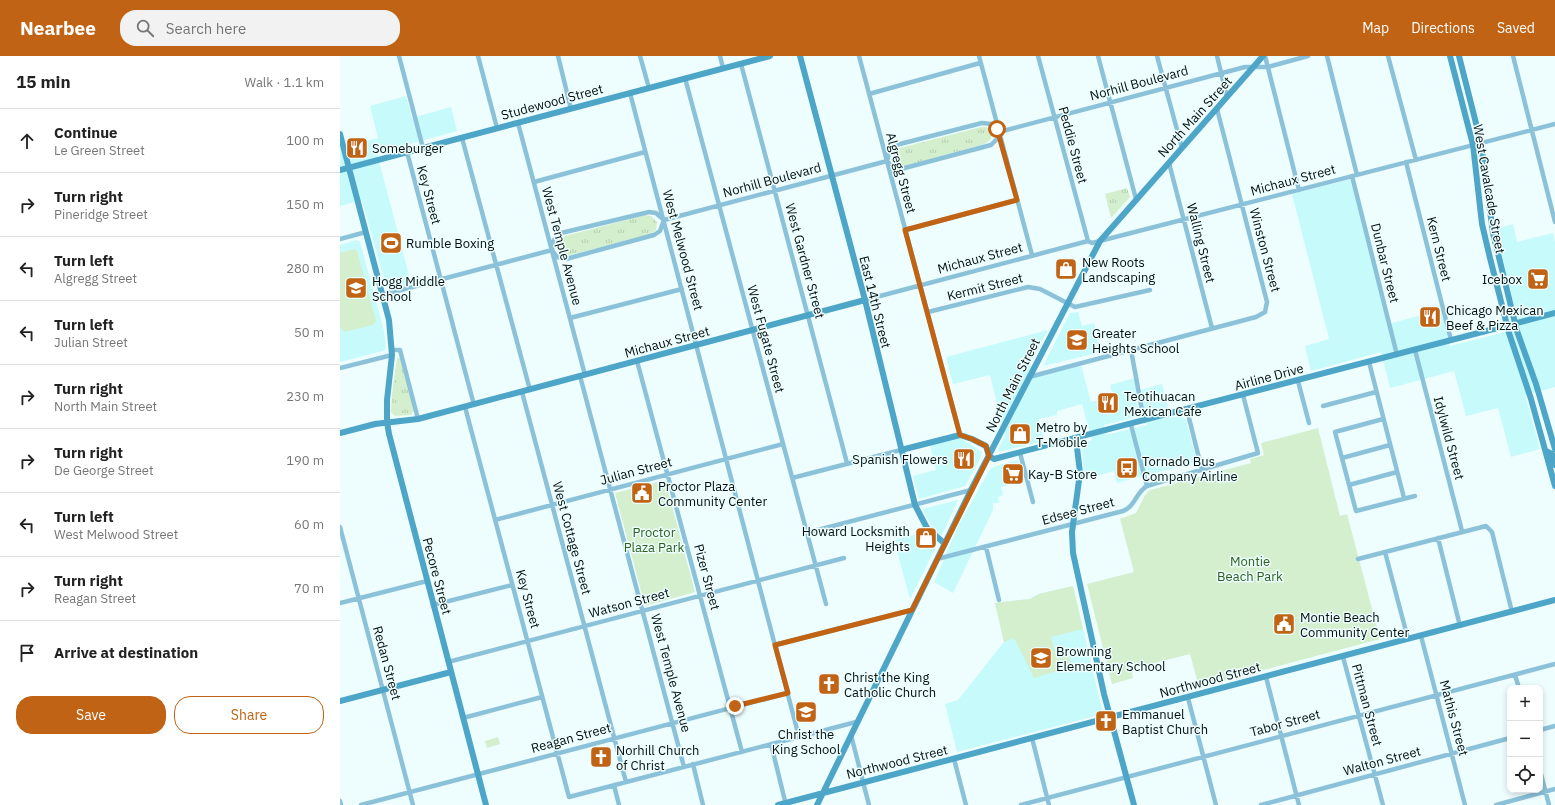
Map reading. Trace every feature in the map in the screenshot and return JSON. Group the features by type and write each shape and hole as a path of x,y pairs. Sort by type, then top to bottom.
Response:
{"street":[{"path":"399,56 423,148"},
{"path":"478,56 497,128"},
{"path":"558,56 571,108"},
{"path":"640,56 648,88"},
{"path":"720,56 723,68"},
{"name":"Studewood Street","path":"340,170 770,56"},
{"name":"East 14th Street","path":"800,56 865,300 915,505 923,524 944,544"},
{"name":"Algregg Street","path":"859,56 960,435"},
{"path":"978,56 1032,256"},
{"name":"Peddie Street","path":"1038,56 1088,241"},
{"path":"1098,56 1136,199"},
{"path":"1157,56 1182,148"},
{"path":"1216,56 1227,97"},
{"path":"1264,56 1299,190"},
{"name":"North Main Street","path":"817,805 856,722 971,490 1100,241 1264,56"},
{"name":"Norhill Boulevard","path":"999,132 1245,67 1268,67 1308,56"},
{"name":"Dunbar Street","path":"1327,56 1397,355"},
{"path":"1388,56 1416,160"},
{"name":"West Cavalcade Street","path":"1450,56 1473,145 1484,234 1507,326 1536,416 1555,486"},
{"name":"West Cavalcade Street","path":"1459,56 1482,143 1493,233 1521,346 1536,384 1555,449"},
{"path":"1513,56 1555,222"},
{"path":"869,94 980,63"},
{"name":"West Gardner Street","path":"741,64 847,464"},
{"name":"West Fugate Street","path":"685,78 826,604"},
{"name":"West Melwood Street","path":"630,93 799,737"},
{"name":"Winston Street","path":"1212,328 1251,318 1263,313 1267,305 1217,109"},
{"name":"West Temple Avenue","path":"518,123 570,318 582,376 610,490 684,766"},
{"path":"982,123 992,124 999,132 996,141 988,146 902,169 892,167 887,161 890,150 896,145 903,143 982,123"},
{"name":"Michaux Street","path":"340,433 387,422 418,419 474,405 1088,241 1092,243 1184,220 1555,124"},
{"name":"Pecore Street","path":"340,134 389,320 392,352 387,400 387,422 486,805"},
{"path":"462,138 530,390"},
{"name":"Key Street","path":"407,152 474,405"},
{"path":"534,182 645,152"},
{"name":"Norhill Boulevard","path":"664,220 887,161"},
{"name":"Kern Street","path":"1406,162 1451,340"},
{"name":"Walling Street","path":"1169,163 1212,328"},
{"path":"905,230 1017,200"},
{"path":"649,212 656,213 664,220 662,228 657,233 647,237 566,258 557,257 552,250 554,240 561,233 649,212"},
{"path":"340,239 366,232"},
{"path":"1484,234 1493,233"},
{"path":"382,295 552,250"},
{"name":"Kermit Street","path":"928,312 1028,287 1040,289 1068,303"},
{"path":"570,318 682,289"},
{"path":"1068,303 1078,307 1150,290"},
{"name":"Airline Drive","path":"989,456 994,459 1076,439 1555,313"},
{"path":"1029,377 1212,328"},
{"path":"340,368 400,350 418,419"},
{"path":"1132,350 1144,421"},
{"name":"Idylwild Street","path":"1415,350 1462,532"},
{"name":"Pizer Street","path":"638,361 742,752"},
{"path":"1369,362 1404,498"},
{"path":"1298,381 1309,423"},
{"name":"West Cottage Street","path":"522,392 626,782"},
{"path":"1323,406 1376,392"},
{"path":"1131,425 1147,486 1258,453 1243,395"},
{"name":"Key Street","path":"465,407 569,796 614,785"},
{"path":"1187,410 1202,470"},
{"path":"1536,416 1543,428 1548,446 1555,449"},
{"path":"1383,419 1335,432 1356,511 1415,496"},
{"path":"792,478 960,435 986,446 989,456"},
{"path":"1076,439 1080,473 1073,523 1072,547 1110,718 1134,805"},
{"name":"Julian Street","path":"495,520 783,444"},
{"path":"1342,458 1390,445"},
{"path":"1546,451 1552,454 1555,465"},
{"path":"1020,453 1033,502"},
{"path":"1349,485 1397,472"},
{"name":"Edsee Street","path":"937,559 1126,510 1132,504 1139,492 1147,486"},
{"path":"806,533 971,490"},
{"path":"1358,559 1486,526 1492,532 1512,612"},
{"name":"Redan Street","path":"340,527 412,805"},
{"path":"1438,538 1460,626"},
{"path":"986,547 999,600"},
{"path":"1385,552 1408,639"},
{"name":"Watson Street","path":"448,662 844,558"},
{"path":"340,603 427,581"},
{"path":"434,605 512,585"},
{"name":"Northwood Street","path":"778,805 1555,600"},
{"path":"775,645 912,610"},
{"name":"Mathis Street","path":"1421,636 1466,805"},
{"name":"Pittman Street","path":"1343,657 1383,805"},
{"name":"Tabor Street","path":"1020,805 1126,778 1436,694 1555,664"},
{"path":"340,701 451,672"},
{"path":"1515,675 1517,685"},
{"path":"1266,677 1299,805"},
{"name":"Reagan Street","path":"361,805 788,693"},
{"path":"463,718 542,697"},
{"path":"1188,698 1216,805"},
{"path":"619,805 614,785 856,722"},
{"path":"1543,729 1555,726"},
{"path":"851,735 869,805"},
{"path":"1032,738 1049,805"},
{"name":"Walton Street","path":"1260,805 1507,739"},
{"path":"770,744 786,804"},
{"path":"954,759 966,805"},
{"path":"693,764 703,805"},
{"path":"1543,781 1549,805"},
{"path":"1496,805 1555,790"},
{"path":"340,801 341,805"}],"shaded area":[{"path":"406,96 412,118 451,107 457,131 377,153 411,283 387,289 362,200 340,206 340,148 378,138 370,106"},
{"path":"1351,179 1388,324 1441,310 1450,346 1520,328 1495,229 1513,224 1517,242 1553,233 1555,242 1555,387 1525,395 1540,449 1511,457 1498,408 1466,416 1454,371 1390,388 1381,352 1311,371 1305,346 1329,339 1292,194"},
{"name":"Hogg Middle School","path":"357,240 360,242 384,331 386,348 383,351 340,362 340,245"},
{"name":"Greater Heights School","path":"1078,312 1082,326 1094,323 1101,352 1043,366 1070,313"},
{"path":"1048,330 1030,363 1034,377 1081,365 1091,402 1113,396 1110,385 1135,378 1138,414 1136,417 1104,425 1106,435 1147,425 1141,390 1162,384 1171,418 1181,416 1186,420 1197,462 1117,483 1114,471 1084,479 1082,445 1092,440 1082,404 1057,411 1057,415 1039,419 1044,441 999,452 998,449 1005,436 990,375 953,384 946,357"},
{"path":"960,438 982,452 980,459 965,486 919,499 913,476 936,470 930,445"},
{"path":"1018,460 1023,481 1001,487 1003,495 998,497 999,503 993,503 993,510 953,593 934,582 959,524 990,469"},
{"path":"958,500 942,535 937,533 926,517 923,509"},
{"path":"924,532 936,547 910,599 894,540"},
{"name":"Browning Elementary School","path":"1073,586 1103,714 957,752 945,704 958,700 1004,642 995,603 1030,599 1039,594"}],"green space":[{"path":"981,127 987,127 992,134 991,139 985,144 904,166 899,165 893,159 895,151 900,148"},
{"path":"1127,188 1130,197 1111,218 1105,194"},
{"path":"645,215 651,216 657,222 656,230 651,234 567,256 563,254 558,246 559,241 565,236"},
{"path":"355,249 357,251 376,321 373,325 344,332 340,326 340,253"},
{"path":"397,358 400,358 414,410 411,415 395,416 391,412"},
{"name":"Montie Beach Park","path":"1318,428 1340,516 1347,514 1380,639 1199,687 1190,654 1131,669 1133,678 1112,684 1087,584 1134,572 1120,519 1136,513 1145,495 1150,490 1251,463 1250,459 1264,455 1261,443"},
{"name":"Proctor Plaza Park","path":"665,480 695,592 645,606 615,493"},
{"path":"1073,586 1083,629 1051,637 1057,659 1069,656 1072,668 1034,678 1014,638 1004,642 995,603 1030,599 1039,594"},
{"path":"498,737 500,744 487,748 485,741"}],"place":[{"name":"Someburger","path":"357,148"},
{"name":"Rumble Boxing","path":"391,243"},
{"name":"New Roots Landscaping","path":"1066,269"},
{"name":"Icebox","path":"1538,279"},
{"name":"Hogg Middle School","path":"356,288"},
{"name":"Chicago Mexican Beef & Pizza","path":"1430,317"},
{"name":"Greater Heights School","path":"1077,340"},
{"name":"Teotihuacan Mexican Cafe","path":"1108,403"},
{"name":"Metro by T-Mobile","path":"1020,434"},
{"name":"Spanish Flowers","path":"964,459"},
{"name":"Tornado Bus Company Airline","path":"1127,468"},
{"name":"Kay-B Store","path":"1013,474"},
{"name":"Proctor Plaza Community Center","path":"642,493"},
{"name":"Howard Locksmith Heights","path":"926,538"},
{"name":"Montie Beach Community Center","path":"1284,624"},
{"name":"Browning Elementary School","path":"1041,658"},
{"name":"Christ the King Catholic Church","path":"829,684"},
{"name":"Christ the King School","path":"806,712"},
{"name":"Emmanuel Baptist Church","path":"1106,721"},
{"name":"Norhill Church of Christ","path":"601,757"}],"route":[{"path":"735,706 788,693 775,645 912,610 989,456 986,446 966,436 960,435 905,230 1017,200 997,129"}]}
